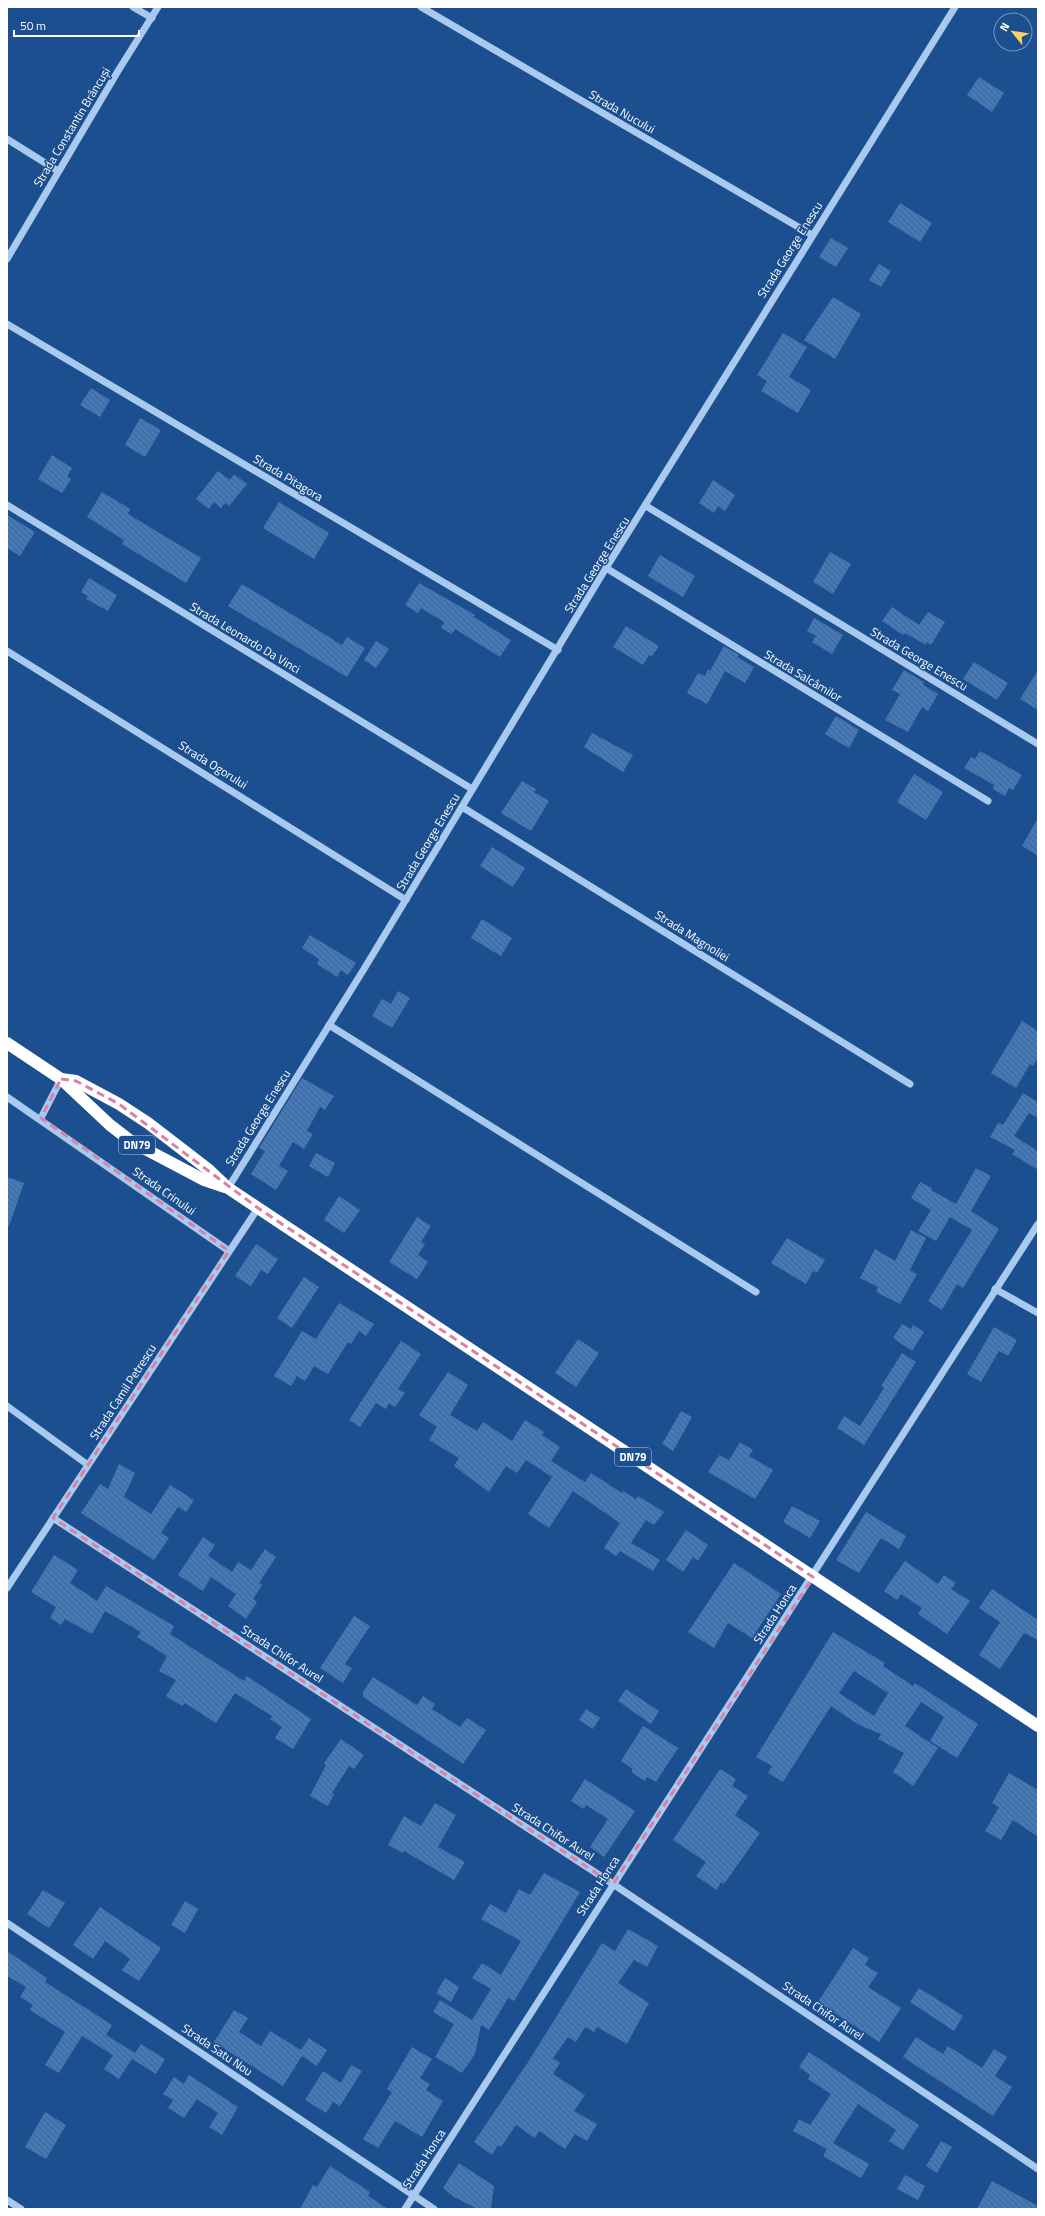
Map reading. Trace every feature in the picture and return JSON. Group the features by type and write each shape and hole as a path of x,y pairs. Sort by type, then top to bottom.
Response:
{"highway":[{"name":"DN79","path":"7,1043 61,1079 110,1125 132,1142 204,1180 228,1188"},
{"name":"DN79","path":"61,1079 76,1081 119,1104 148,1123 209,1170 228,1188 1038,1726"}],"street":[{"path":"134,7 152,18"},
{"name":"Strada Constantin Brâncuși","path":"7,259 118,71 158,7"},
{"name":"Strada Nucului","path":"420,7 812,236"},
{"name":"Strada George Enescu","path":"228,1188 406,900 606,568 646,506 955,7"},
{"path":"7,139 58,172"},
{"name":"Strada Pitagora","path":"7,324 558,650"},
{"name":"Strada Leonardo Da Vinci","path":"7,505 472,789"},
{"name":"Strada George Enescu","path":"646,506 1038,744"},
{"name":"Strada Salcâmilor","path":"606,568 988,802"},
{"name":"Strada Ogorului","path":"7,651 298,831 406,900"},
{"name":"Strada Magnoliei","path":"462,807 910,1084"},
{"path":"329,1025 756,1292"},
{"path":"41,1118 61,1079"},
{"name":"Strada Crinului","path":"7,1096 41,1118 229,1251"},
{"name":"Strada Camil Petrescu","path":"7,1588 258,1208"},
{"name":"Strada Honca","path":"405,2209 613,1884 813,1577 995,1289 1038,1224"},
{"path":"995,1289 1038,1313"},
{"path":"7,1406 88,1465"},
{"name":"Strada Chifor Aurel","path":"53,1518 613,1884 1038,2169"},
{"name":"Strada Satu Nou","path":"7,1923 434,2209"},
{"path":"7,2200 21,2209"}],"highlighted area":[{"path":"61,1079 76,1081 119,1104 258,1208 813,1577 613,1884 53,1518 229,1251 41,1118"}],"building":[{"path":"979,77 1004,93 992,112 967,95"},
{"path":"900,203 932,223 920,242 888,222"},
{"path":"831,238 848,248 836,267 819,257"},
{"path":"879,264 891,271 881,287 869,280"},
{"path":"833,297 861,314 835,359 804,340"},
{"path":"783,333 807,347 789,377 811,390 798,413 761,391 767,381 757,375"},
{"path":"91,388 110,400 100,417 80,405"},
{"path":"140,418 161,430 145,457 125,445"},
{"path":"52,455 72,468 67,477 71,479 62,493 38,479"},
{"path":"218,471 230,480 234,474 247,484 229,506 225,503 221,508 214,502 209,509 196,499"},
{"path":"713,480 735,495 725,511 718,506 714,513 699,503"},
{"path":"102,492 130,509 128,514 201,558 186,583 122,544 124,540 87,517"},
{"path":"279,502 329,533 314,559 263,528"},
{"path":"7,515 35,532 20,556 7,548"},
{"path":"830,552 851,564 833,594 813,582"},
{"path":"660,555 695,576 683,597 648,576"},
{"path":"89,578 117,595 108,611 86,599 88,596 81,592"},
{"path":"419,583 475,615 474,617 511,640 500,657 455,629 452,634 441,628 444,622 421,608 418,613 405,605"},
{"path":"242,584 342,645 347,637 365,648 347,677 228,606"},
{"path":"892,607 919,625 928,612 945,622 931,645 927,642 926,645 905,633 903,635 882,621"},
{"path":"814,618 843,635 832,654 812,642 816,636 807,631"},
{"path":"626,626 659,646 652,656 649,655 643,665 613,647"},
{"path":"376,641 389,649 376,668 364,660"},
{"path":"724,646 739,655 737,657 754,667 745,683 725,671 707,704 687,693 698,673 705,676 708,669 710,671"},
{"path":"974,662 1008,683 997,700 963,679"},
{"path":"904,670 924,682 923,685 938,694 928,711 922,707 908,732 885,720 900,694 892,690"},
{"path":"1038,670 1038,710 1020,699"},
{"path":"836,716 859,730 849,748 825,734"},
{"path":"592,733 633,755 623,772 584,747"},
{"path":"980,751 1022,775 1013,790 1009,788 1005,796 993,789 994,785 964,768 971,757 975,759"},
{"path":"914,774 943,792 926,820 897,802"},
{"path":"522,781 536,789 534,792 549,801 531,831 501,813"},
{"path":"1038,818 1038,856 1022,846"},
{"path":"492,847 525,868 513,887 480,866"},
{"path":"482,919 512,938 501,956 471,938"},
{"path":"310,935 356,963 348,975 341,970 337,977 317,964 319,959 302,948"},
{"path":"398,991 410,998 392,1028 372,1016 382,999 391,1004"},
{"path":"1022,1021 1038,1031 1038,1058 1033,1066 1030,1064 1016,1088 991,1073"},
{"path":"302,1078 334,1096 325,1110 320,1107 307,1131 313,1134 304,1149 293,1142 279,1166 288,1171 276,1190 251,1174 265,1151 259,1148"},
{"path":"1023,1093 1038,1102 1038,1118 1029,1113 1014,1136 1038,1151 1038,1170 1012,1154 1015,1150 990,1137 998,1123 1003,1125"},
{"path":"316,1153 335,1163 328,1177 309,1166"},
{"path":"976,1168 991,1176 971,1211 999,1229 963,1288 957,1284 942,1310 928,1301 972,1230 950,1217 936,1241 918,1231 931,1210 911,1198 920,1182 956,1204"},
{"path":"7,1177 24,1183 9,1226 7,1225"},
{"path":"339,1196 360,1210 344,1233 324,1220"},
{"path":"417,1217 431,1226 421,1242 425,1244 418,1255 428,1262 417,1279 389,1262"},
{"path":"911,1230 926,1238 910,1270 917,1274 900,1304 876,1292 878,1287 860,1278 875,1249 895,1261"},
{"path":"787,1238 825,1260 817,1273 813,1271 806,1284 771,1263"},
{"path":"256,1244 278,1259 268,1274 261,1270 251,1286 235,1276"},
{"path":"304,1277 319,1287 292,1328 277,1318"},
{"path":"339,1303 374,1324 366,1336 359,1331 351,1344 348,1342 328,1374 314,1366 305,1381 297,1376 291,1386 274,1376 302,1331 316,1339"},
{"path":"902,1324 911,1329 913,1325 924,1332 912,1351 893,1338"},
{"path":"994,1327 1017,1340 1008,1356 999,1351 981,1382 967,1374"},
{"path":"578,1339 599,1353 576,1387 555,1373"},
{"path":"401,1341 421,1354 398,1389 405,1393 395,1407 389,1403 386,1409 376,1403 360,1427 349,1420"},
{"path":"902,1353 916,1362 864,1445 837,1428 844,1416 860,1426 884,1388 881,1386"},
{"path":"448,1372 468,1385 450,1415 477,1431 483,1422 512,1441 525,1420 544,1432 542,1435 560,1447 551,1461 585,1482 591,1473 622,1493 623,1491 636,1499 638,1496 664,1512 654,1525 646,1520 631,1543 660,1560 653,1571 620,1551 616,1556 604,1548 620,1523 573,1491 549,1528 528,1514 552,1477 526,1460 517,1473 506,1466 489,1492 454,1466 459,1458 429,1440 437,1427 419,1415"},
{"path":"681,1411 692,1417 673,1451 662,1444"},
{"path":"740,1442 753,1450 749,1456 773,1470 755,1499 708,1472 719,1455 729,1460"},
{"path":"119,1464 135,1473 124,1497 151,1514 170,1485 194,1500 186,1512 178,1507 161,1533 169,1538 154,1560 81,1513 100,1484 108,1489"},
{"path":"792,1506 820,1521 810,1538 783,1522"},
{"path":"866,1512 906,1536 899,1549 881,1538 859,1573 836,1560"},
{"path":"686,1530 708,1545 698,1561 693,1557 683,1572 666,1560"},
{"path":"203,1537 215,1545 208,1556 232,1572 238,1562 251,1570 265,1549 276,1557 259,1583 262,1585 253,1599 257,1602 246,1619 228,1606 236,1594 211,1577 203,1591 178,1575"},
{"path":"54,1555 78,1570 70,1583 97,1601 106,1586 174,1626 170,1634 244,1681 247,1676 311,1719 293,1749 275,1738 282,1727 270,1719 272,1716 235,1693 216,1723 185,1703 182,1706 166,1696 176,1680 159,1671 167,1656 137,1637 141,1632 105,1611 92,1634 65,1619 61,1625 50,1618 56,1607 31,1592"},
{"path":"905,1561 938,1584 944,1575 956,1583 951,1589 970,1601 947,1634 918,1614 922,1608 901,1594 897,1600 884,1591"},
{"path":"734,1563 781,1594 752,1638 728,1623 714,1648 688,1632"},
{"path":"992,1589 1038,1620 1038,1640 1024,1633 1000,1669 979,1655 1000,1622 979,1608"},
{"path":"354,1616 370,1626 345,1664 352,1668 343,1683 320,1668"},
{"path":"833,1632 885,1663 883,1666 913,1686 915,1683 978,1724 957,1758 930,1741 944,1717 921,1702 905,1726 938,1748 913,1786 893,1772 904,1753 878,1739 881,1734 859,1725 831,1706 783,1782 768,1773 772,1766 756,1757","holes":["854,1671 888,1693 874,1716 839,1693"]},
{"path":"373,1677 417,1705 423,1696 435,1704 432,1709 460,1727 467,1718 486,1730 463,1764 363,1697 363,1692"},
{"path":"626,1689 659,1711 651,1724 618,1701"},
{"path":"586,1709 600,1718 593,1729 579,1720"},
{"path":"643,1726 678,1748 656,1782 647,1777 645,1781 631,1772 633,1769 621,1761"},
{"path":"341,1739 364,1755 354,1769 349,1766 332,1793 334,1794 328,1806 310,1796 326,1765 324,1763"},
{"path":"720,1769 736,1779 732,1786 748,1796 735,1815 760,1833 724,1884 721,1882 717,1890 696,1876 706,1862 673,1840"},
{"path":"1009,1773 1038,1790 1038,1837 1013,1820 1001,1840 985,1831 999,1807 992,1803"},
{"path":"585,1779 635,1811 604,1857 590,1847 608,1819 586,1805 584,1809 571,1801"},
{"path":"435,1803 456,1815 438,1847 465,1862 454,1880 404,1851 403,1853 388,1845 404,1816 421,1826"},
{"path":"544,1873 580,1892 514,2001 508,1998 489,2030 481,2025 475,2054 462,2073 435,2057 454,2024 433,2012 440,2000 472,2020 491,1989 472,1978 482,1963 501,1975 521,1941 481,1919 490,1904 506,1913 519,1889 530,1895"},
{"path":"43,1890 65,1903 49,1928 27,1914"},
{"path":"185,1901 198,1909 185,1933 171,1925"},
{"path":"100,1907 161,1948 139,1981 122,1970 130,1959 105,1941 93,1959 73,1945"},
{"path":"628,1929 658,1946 647,1967 634,1960 618,1983 649,2003 627,2044 597,2027 594,2032 585,2027 576,2042 568,2037 553,2058 560,2063 553,2074 585,2095 574,2111 597,2124 587,2141 575,2134 565,2149 539,2131 535,2138 516,2125 501,2147 498,2145 492,2155 474,2142 530,2059 602,1943 615,1951"},
{"path":"853,1948 869,1958 865,1965 878,1973 868,1987 901,2008 879,2042 818,2002"},
{"path":"7,1951 47,1978 45,1982 112,2025 106,2035 135,2053 141,2044 165,2059 156,2074 132,2059 119,2079 104,2069 113,2055 82,2036 59,2073 45,2065 65,2032 30,2010 33,2005 20,1997 26,1987 7,1976"},
{"path":"445,1978 459,1987 451,2002 436,1993"},
{"path":"919,1988 963,2016 954,2031 910,2002"},
{"path":"234,2010 248,2018 239,2032 261,2046 270,2031 301,2050 309,2038 327,2050 317,2066 302,2056 283,2086 214,2042"},
{"path":"916,2037 943,2054 948,2046 982,2068 994,2049 1007,2057 995,2076 1012,2087 993,2116 903,2057"},
{"path":"412,2047 432,2059 420,2078 430,2084 426,2090 443,2101 422,2137 395,2121 378,2148 363,2139 392,2092 387,2089"},
{"path":"809,2052 919,2125 903,2150 889,2141 896,2130 858,2104 833,2143 869,2164 861,2178 823,2156 827,2149 793,2131 799,2119 810,2125 831,2094 808,2079 810,2075 799,2067"},
{"path":"351,2065 362,2071 340,2106 333,2102 326,2113 305,2100 323,2071 341,2083"},
{"path":"189,2075 238,2107 222,2135 209,2127 218,2113 197,2099 184,2118 168,2108 173,2100 163,2094 174,2077 184,2084"},
{"path":"45,2112 66,2125 46,2159 25,2147"},
{"path":"941,2141 952,2147 937,2173 926,2166"},
{"path":"459,2163 494,2186 491,2209 477,2209 454,2197 443,2188"},
{"path":"330,2166 370,2192 368,2196 388,2209 300,2209 313,2185 317,2187"},
{"path":"905,2175 925,2186 918,2200 897,2189"},
{"path":"992,2181 1038,2206 1038,2209 977,2209"}]}
